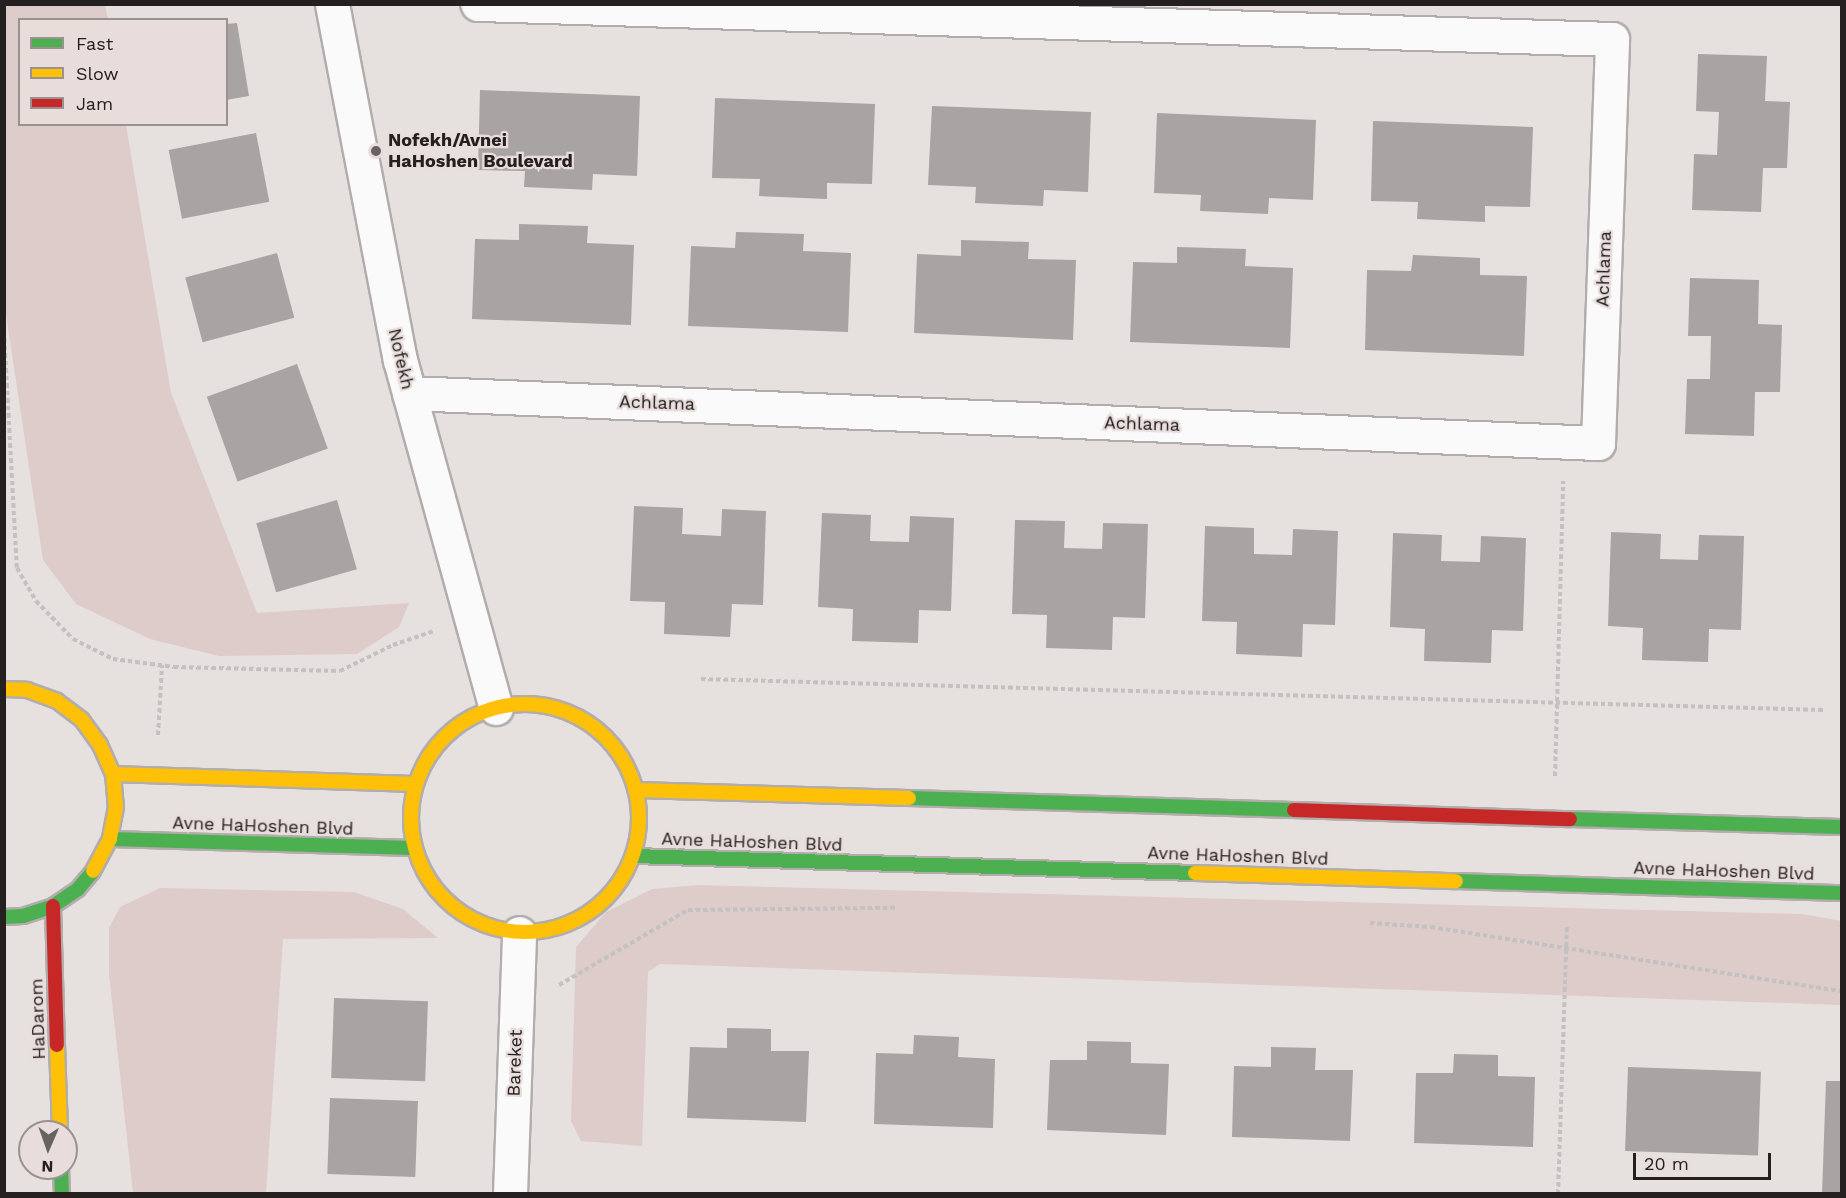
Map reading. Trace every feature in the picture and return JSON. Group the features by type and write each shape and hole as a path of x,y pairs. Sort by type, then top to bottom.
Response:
{"street":[{"name":"Nofekh","path":"332,4 387,299 409,393 496,708"},
{"name":"Achlama","path":"409,393 1598,443 1612,39 478,4"},
{"path":"4,688 27,690 57,701 82,720 100,745 112,774 116,807 110,839 91,874 78,889 53,906 4,917"},
{"path":"533,704 567,712 598,730 622,757 636,790 640,823 633,856 616,889 589,913 556,929 519,933 484,926 453,908 429,881 414,848 410,816 415,784 427,757 446,735 469,718 496,708 533,704"},
{"path":"112,774 415,784"},
{"path":"636,790 1842,827"},
{"name":"Avne HaHoshen Blvd","path":"110,839 414,848"},
{"name":"Avne HaHoshen Blvd","path":"633,856 1842,893"},
{"name":"HaDarom","path":"53,906 60,1120"},
{"name":"Bareket","path":"510,1194 519,933"}],"path":[{"path":"4,331 16,568 36,601 73,639 113,659 174,667 340,671 393,645 472,618"},
{"path":"1554,819 1564,441"},
{"path":"701,679 1825,710"},
{"path":"1557,1194 1568,884"},
{"path":"517,1009 688,910 902,908"},
{"path":"1361,922 1431,927 1842,991"}],"shaded area":[{"path":"4,5 105,5 108,18 18,18 18,126 126,126 171,393 257,613 409,603 399,627 357,654 219,656 150,639 76,604 43,560 5,308"},
{"path":"699,885 1802,914 1841,921 1841,1005 660,964 648,972 642,1146 581,1141 571,1121 576,947 606,912 652,889"},
{"path":"160,888 354,892 403,909 438,938 283,939 266,1193 133,1193 109,974 109,928 120,907"}],"building":[{"path":"237,23 249,96 228,100 228,24"},
{"path":"1698,54 1767,56 1765,101 1790,102 1787,168 1763,168 1761,212 1692,210 1694,154 1717,155 1719,112 1696,111"},
{"path":"480,90 640,96 637,176 593,174 592,190 524,187 525,171 478,170"},
{"path":"715,98 875,104 872,184 827,183 827,199 759,196 760,179 712,178"},
{"path":"932,106 1091,112 1088,192 1044,190 1043,206 975,203 976,187 928,185"},
{"path":"1157,113 1316,120 1313,200 1269,198 1268,214 1200,211 1201,195 1154,193"},
{"path":"1373,121 1533,127 1530,207 1485,206 1485,222 1417,219 1418,202 1371,201"},
{"path":"256,133 269,202 182,219 169,150"},
{"path":"519,224 588,226 587,243 634,245 631,325 472,319 475,239 519,240"},
{"path":"736,232 804,234 803,251 851,253 848,332 688,326 691,246 735,248"},
{"path":"961,240 1029,242 1028,259 1076,260 1073,340 914,333 917,254 961,256"},
{"path":"1177,247 1246,249 1245,266 1293,268 1290,348 1130,342 1133,262 1177,263"},
{"path":"277,253 294,318 203,342 185,278"},
{"path":"1413,255 1480,258 1480,275 1527,276 1524,356 1365,350 1367,270 1411,271"},
{"path":"1690,278 1759,280 1758,324 1782,325 1780,392 1755,392 1754,436 1685,434 1687,379 1710,379 1711,336 1688,336"},
{"path":"297,364 328,449 238,481 207,397"},
{"path":"337,500 357,569 276,592 256,523"},
{"path":"634,506 683,508 682,534 721,536 722,509 766,511 763,605 732,604 730,637 664,634 665,602 630,601"},
{"path":"822,513 871,515 870,541 909,542 910,516 954,518 951,611 919,610 918,643 852,641 853,609 818,607"},
{"path":"1015,520 1065,521 1064,548 1102,549 1103,523 1148,524 1145,618 1113,617 1112,650 1046,648 1047,615 1012,614"},
{"path":"1205,526 1254,528 1254,554 1292,555 1293,529 1338,531 1335,625 1303,624 1302,657 1236,654 1237,622 1202,621"},
{"path":"1611,532 1661,534 1660,559 1698,560 1699,535 1744,536 1741,630 1709,629 1708,662 1642,660 1643,628 1608,626"},
{"path":"1393,533 1442,535 1441,561 1480,562 1481,536 1526,538 1523,631 1492,630 1491,663 1424,661 1425,629 1390,627"},
{"path":"334,998 428,1001 425,1081 331,1078"},
{"path":"727,1028 771,1029 771,1051 809,1051 806,1122 687,1118 690,1047 727,1048"},
{"path":"914,1035 959,1037 958,1057 995,1059 993,1128 874,1124 876,1053 913,1054"},
{"path":"1087,1041 1131,1042 1131,1063 1169,1064 1166,1135 1047,1130 1050,1060 1087,1060"},
{"path":"1271,1047 1316,1048 1315,1070 1353,1070 1350,1141 1232,1137 1234,1066 1271,1067"},
{"path":"1454,1054 1498,1055 1498,1076 1535,1077 1533,1147 1414,1143 1416,1073 1453,1073"},
{"path":"1628,1067 1761,1072 1758,1156 1625,1151"},
{"path":"1826,1081 1842,1081 1842,1194 1822,1194"},
{"path":"330,1098 418,1101 415,1177 327,1174"}],"traffic: fast":[{"path":"909,798 1294,810"},
{"path":"1570,819 1842,827"},
{"path":"110,839 414,848"},
{"path":"633,856 1195,873"},
{"path":"4,917 23,916 53,906 78,889 93,871"},
{"path":"1456,881 1842,893"},
{"path":"61,1180 62,1194"}],"traffic: slow":[{"path":"4,689 27,690 57,701 82,720 100,745 113,774 116,807 110,839 93,871"},
{"path":"525,704 547,706 569,713 588,723 606,737 620,755 630,774 637,796 639,818 637,840 630,862 620,881 606,899 588,913 569,923 547,930 525,932 503,930 481,923 462,913 444,899 430,881 420,862 413,840 411,818 413,796 420,774 430,755 444,737 462,723 481,713 503,706 525,704"},
{"path":"113,774 415,784"},
{"path":"636,790 909,798"},
{"path":"1195,873 1456,881"},
{"path":"57,1045 60,1120"}],"traffic: jam":[{"path":"1294,810 1570,819"},
{"path":"53,906 57,1045"}],"place":[{"name":"Nofekh/Avnei HaHoshen Boulevard","path":"376,151"}]}
